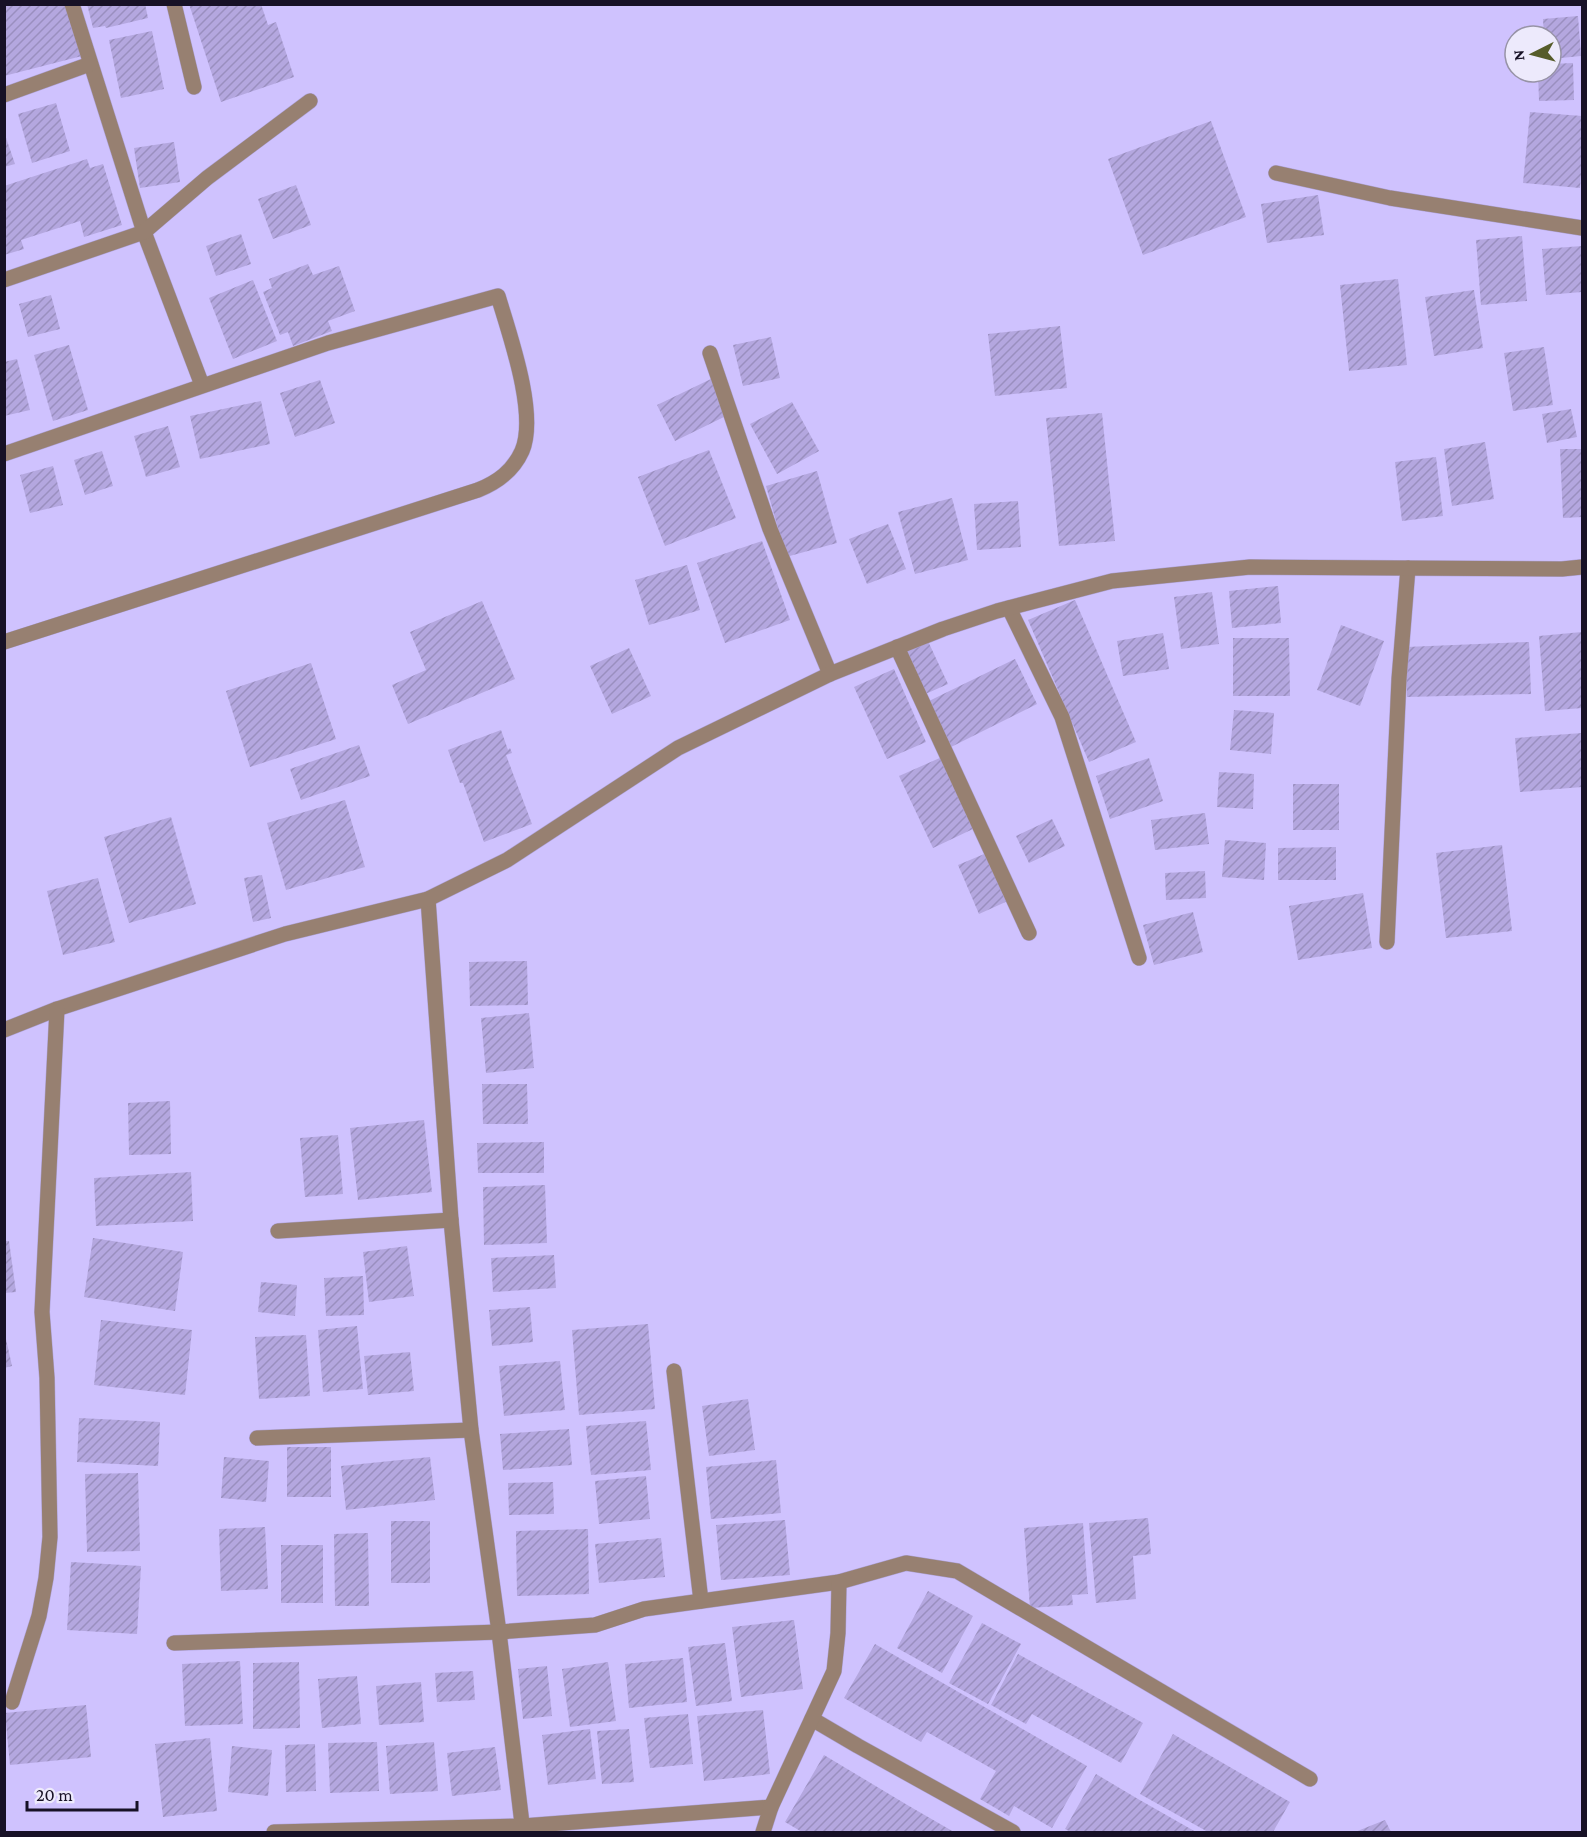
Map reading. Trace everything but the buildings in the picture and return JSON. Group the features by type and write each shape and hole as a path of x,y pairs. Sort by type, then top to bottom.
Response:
{"street":[{"path":"72,4 144,232 202,385"},
{"path":"174,4 194,87"},
{"path":"4,95 90,64"},
{"path":"4,280 144,232 207,178 310,101"},
{"path":"1276,173 1390,198 1582,228"},
{"path":"4,454 328,343 498,296 519,367 527,424 523,450 512,468 497,482 478,490 4,642"},
{"path":"710,353 770,529 830,674"},
{"path":"4,1030 57,1009 285,933 428,899 507,860 678,748 830,674 943,629 1009,608 1112,581 1250,567 1562,569 1582,567"},
{"path":"1386,942 1399,679 1408,568"},
{"path":"1009,608 1062,717 1139,957"},
{"path":"897,647 1029,933"},
{"path":"428,899 451,1220 471,1430 523,1829"},
{"path":"12,1702 39,1616 50,1537 47,1378 42,1312 57,1009"},
{"path":"278,1232 451,1220"},
{"path":"674,1371 700,1601"},
{"path":"256,1438 471,1430"},
{"path":"174,1643 499,1632 595,1625 645,1610 839,1582 906,1563 957,1571 1310,1779"},
{"path":"763,1833 771,1807 834,1671 838,1633 839,1582"},
{"path":"812,1719 1013,1833"},
{"path":"274,1833 523,1829 771,1807"}]}
